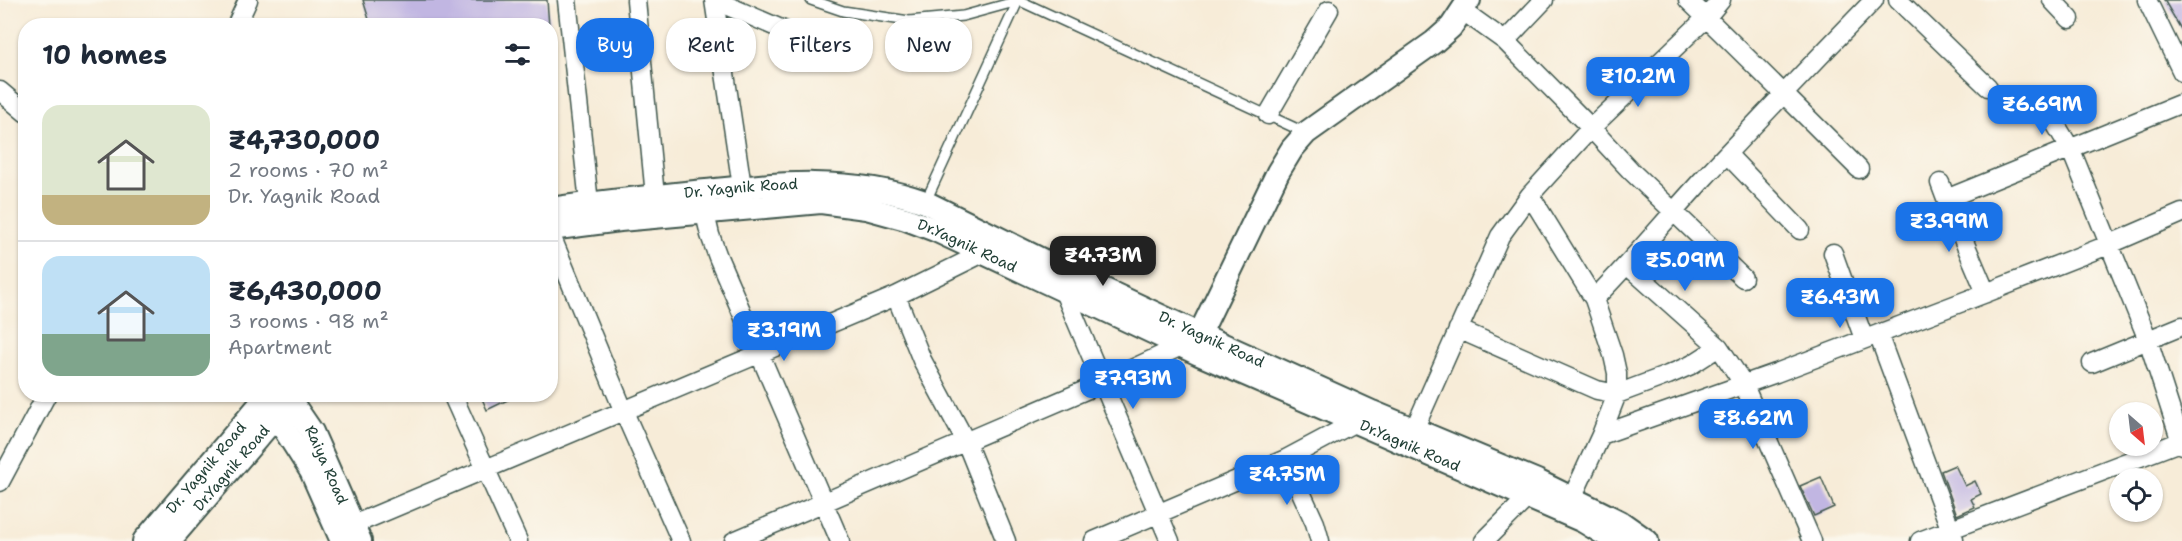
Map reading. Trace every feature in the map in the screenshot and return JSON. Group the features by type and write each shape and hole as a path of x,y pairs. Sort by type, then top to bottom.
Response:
{"street":[{"path":"240,18 248,0"},
{"path":"567,0 589,203"},
{"path":"636,0 655,196"},
{"path":"714,0 768,23"},
{"path":"714,0 744,197"},
{"path":"1505,41 1544,0"},
{"path":"1688,0 1726,35 1859,169"},
{"path":"1411,437 1500,236 1530,195 1591,128 1706,18 1721,0"},
{"path":"1594,299 1783,93 1874,0"},
{"path":"1898,0 1988,87"},
{"path":"2052,0 2070,19"},
{"path":"2147,0 2176,46 2182,72"},
{"path":"734,541 1102,383 1190,340 1292,149 1306,133 1434,42 1451,27 1466,6 1505,41 1631,171 1743,278"},
{"path":"1268,115 1329,10"},
{"path":"0,91 18,106"},
{"path":"1986,293 1943,191 2071,150 2182,103"},
{"path":"1920,541 1952,535 2182,443 2148,340 2071,150 2044,105"},
{"path":"1727,154 1800,230"},
{"name":"Dr. Yagnik Road","path":"558,208 655,196 702,201 744,197 801,183 848,186 904,195 921,213 1058,268 1190,340 1569,506 1620,522 1647,541"},
{"path":"1530,195 1594,299 1613,355 1617,373 1617,394 1569,506 1583,521 1616,541"},
{"path":"558,229 702,201 718,257 840,541"},
{"name":"Dr.Yagnik Road","path":"921,213 983,254 1064,292 1190,340"},
{"path":"1601,435 1871,337 2108,245 2182,213"},
{"path":"558,251 624,412 681,541"},
{"path":"348,535 487,470 896,296 983,254"},
{"path":"1833,254 1871,337 1952,535"},
{"path":"1627,265 1719,346 1743,383 1812,541"},
{"path":"1064,292 1170,541"},
{"path":"896,296 922,360 966,442 1006,541"},
{"path":"2092,363 2182,326"},
{"path":"1458,329 1597,390 1617,394 1683,368 1719,346"},
{"path":"0,482 43,402"},
{"name":"Dr. Yagnik Road","path":"144,541 278,402"},
{"name":"Dr.Yagnik Road","path":"170,541 278,402"},
{"name":"Raiya Road","path":"282,402 312,432 348,535"},
{"path":"456,402 518,541"},
{"path":"1094,541 1286,459 1364,417"},
{"path":"1286,459 1315,523 1320,541"},
{"path":"1484,541 1532,489"}],"lane":[{"path":"811,0 843,11 909,21 963,16 1018,1 1306,133"},
{"path":"921,213 1018,1"}],"building":[{"path":"363,0 547,0 548,18 369,18"},
{"path":"2164,0 2182,0 2182,31"},
{"path":"484,402 504,402 487,410"},
{"path":"1955,465 1965,486 1975,481 1981,494 1971,499 1975,507 1957,515 1941,471"},
{"path":"1821,477 1834,507 1814,516 1800,486"}]}
